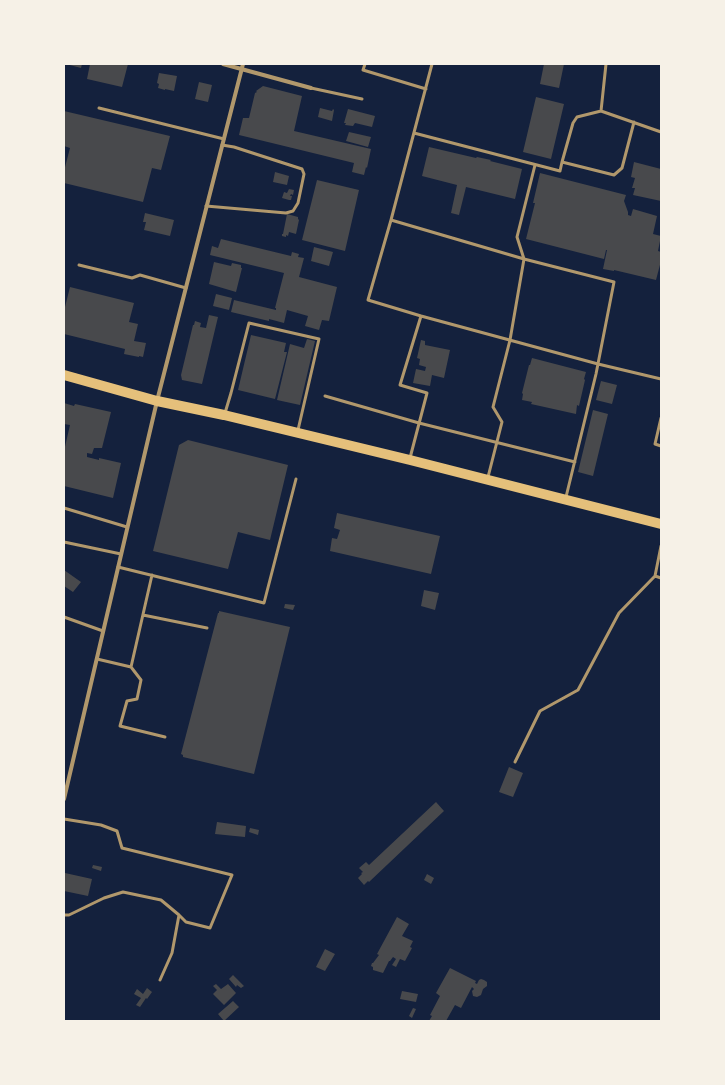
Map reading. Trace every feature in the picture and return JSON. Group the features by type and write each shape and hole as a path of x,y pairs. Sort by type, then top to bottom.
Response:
{"main road":[{"path":"64,375 157,401 297,432 661,524"}],"street":[{"path":"223,64 242,66 311,88"},
{"path":"64,799 157,401 242,66"}],"lane":[{"path":"365,64 364,70 426,89"},
{"path":"432,64 391,220 368,300 421,316 598,364 661,379"},
{"path":"601,111 606,64"},
{"path":"311,88 362,99"},
{"path":"99,108 224,139"},
{"path":"414,133 560,171 573,123 577,117 601,111 661,132"},
{"path":"562,162 614,175 622,168 634,122"},
{"path":"206,206 286,213 293,211 298,203 304,174 302,169 234,147 222,145"},
{"path":"487,479 502,422 493,407 510,340 524,258 517,238 535,165"},
{"path":"391,220 614,282 598,364 565,499"},
{"path":"79,265 132,278 140,275 186,288"},
{"path":"410,460 427,393 400,385 421,316"},
{"path":"224,415 249,323 319,339 297,432"},
{"path":"325,396 419,423 575,462"},
{"path":"661,418 655,444 661,446"},
{"path":"118,567 264,603 296,479"},
{"path":"64,508 127,527"},
{"path":"64,542 121,554"},
{"path":"515,762 540,710 578,690 619,613 655,576 661,546"},
{"path":"131,667 152,575"},
{"path":"655,576 661,578"},
{"path":"143,614 207,628"},
{"path":"64,617 103,631"},
{"path":"97,659 131,667 141,680 137,700 127,701 120,726 165,737"},
{"path":"64,819 101,825 117,832 122,848 232,875 210,928 186,922 161,900 123,892 104,898 69,915 64,915"},
{"path":"160,980 172,953 179,916"}],"building":[{"path":"66,64 82,64 81,68"},
{"path":"90,64 128,64 122,87 87,79"},
{"path":"544,64 564,64 559,88 540,84"},
{"path":"159,73 177,76 174,91 158,88 159,84 157,83"},
{"path":"199,82 212,85 208,102 195,99"},
{"path":"263,86 302,96 294,131 371,149 364,175 352,172 354,163 239,135 243,118 249,118 255,93"},
{"path":"536,97 564,104 551,159 523,152"},
{"path":"320,108 332,111 333,109 334,110 332,121 318,117"},
{"path":"348,109 375,116 372,127 355,123 353,126 345,125 346,123 344,123"},
{"path":"64,111 170,136 161,170 152,168 143,202 64,183 64,171 70,148 64,146"},
{"path":"349,132 371,137 368,147 346,141"},
{"path":"429,147 491,160 490,161 522,169 515,199 466,187 459,215 451,213 457,185 422,176"},
{"path":"634,162 661,169 661,201 633,195 635,188 632,188 635,178 631,177"},
{"path":"275,172 289,176 287,185 273,182"},
{"path":"540,173 626,195 624,201 628,215 631,216 633,209 657,216 653,234 661,236 658,251 661,252 661,261 656,280 614,270 603,269 607,250 604,259 526,239 535,203 533,203"},
{"path":"317,180 359,190 345,251 302,240"},
{"path":"289,189 294,190 293,195 291,194 290,196 292,196 291,200 282,198 284,192 287,193"},
{"path":"145,213 174,220 170,236 144,230 146,222 143,222"},
{"path":"287,214 298,217 299,220 296,234 289,232 288,236 286,235 286,237 282,236 282,234"},
{"path":"221,239 291,256 292,252 299,254 298,257 304,258 299,277 337,287 329,321 322,320 319,330 305,326 308,316 287,310 284,323 231,312 234,300 276,310 275,308 284,273 210,255 212,246 218,248"},
{"path":"314,247 333,252 329,266 311,261"},
{"path":"214,262 231,266 232,263 241,265 242,268 236,292 209,284"},
{"path":"70,287 134,303 129,322 138,324 134,341 146,343 143,357 124,354 125,349 64,334 64,311"},
{"path":"216,294 232,298 229,310 213,306"},
{"path":"209,315 218,317 202,384 182,380 181,375 193,325 195,321 201,323 200,327 206,328"},
{"path":"251,335 286,343 284,352 287,352 275,399 238,390"},
{"path":"307,339 315,341 300,405 277,400 290,344 304,348"},
{"path":"421,340 425,341 425,345 450,350 444,378 432,375 430,386 413,383 416,369 425,371 426,367 419,365 420,359 417,358"},
{"path":"532,358 586,372 576,414 531,404 532,402 522,400 522,393"},
{"path":"601,381 617,385 612,404 596,400"},
{"path":"64,403 111,412 102,448 94,448 92,454 87,453 87,457 121,463 113,498 64,486 64,451 70,425 64,424"},
{"path":"593,410 608,414 593,476 578,472"},
{"path":"188,440 288,465 270,540 238,532 228,569 153,551 179,445"},
{"path":"337,513 440,536 431,574 330,551 332,538 337,539 340,530 334,528"},
{"path":"64,570 81,582 73,592 64,586"},
{"path":"424,590 439,593 435,610 421,606"},
{"path":"285,604 295,605 293,610 284,608"},
{"path":"219,611 290,627 254,774 183,757 181,754"},
{"path":"509,767 523,773 513,797 499,792"},
{"path":"436,802 444,811 364,885 358,878 363,872 359,868 366,862 369,865"},
{"path":"217,822 246,826 245,837 215,834"},
{"path":"250,828 259,830 258,835 249,832"},
{"path":"93,865 102,867 101,871 92,868"},
{"path":"65,873 92,879 88,896 64,891"},
{"path":"427,874 434,878 431,884 424,880"},
{"path":"397,917 409,924 402,936 413,941 410,947 412,948 405,961 400,959 396,967 392,965 396,959 393,957 389,961 383,973 373,970 373,967 371,966 372,963 379,955 377,954"},
{"path":"325,949 335,954 325,971 316,967"},
{"path":"450,968 476,981 475,983 477,984 479,980 484,980 487,982 487,986 483,989 481,995 477,997 473,996 472,991 474,989 472,987 461,1008 455,1005 446,1021 429,1021 432,1016 430,1015 440,996 436,993"},
{"path":"233,975 244,986 241,988 237,985 236,987 229,979"},
{"path":"216,984 221,989 228,984 236,993 224,1005 213,994 217,990 213,986"},
{"path":"147,988 152,992 140,1007 136,1005 141,998 134,994 137,989 143,994"},
{"path":"402,991 418,994 416,1002 400,999"},
{"path":"233,1001 239,1007 224,1021 218,1014"},
{"path":"413,1008 416,1009 412,1018 409,1016"}]}
